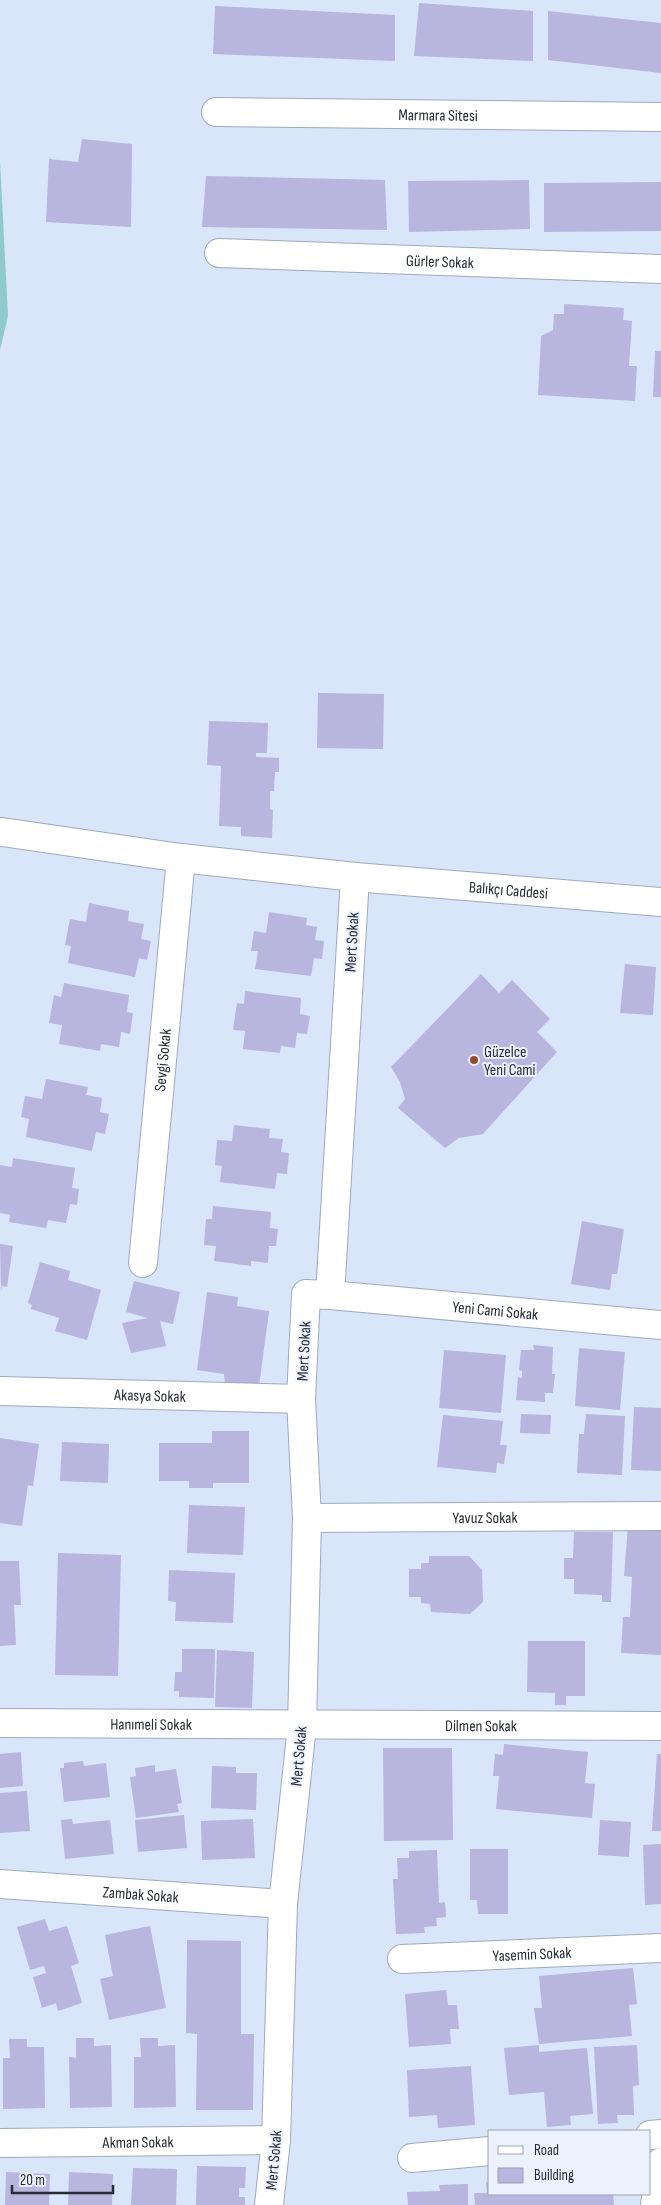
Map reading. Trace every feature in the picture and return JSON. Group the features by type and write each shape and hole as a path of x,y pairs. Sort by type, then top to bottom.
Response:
{"street":[{"name":"Marmara Sitesi","path":"216,112 661,117"},
{"name":"Gürler Sokak","path":"219,253 661,269"},
{"path":"2,832 181,858 355,877"},
{"name":"Sevgi Sokak","path":"143,1263 181,858"},
{"name":"Balıkçı Caddesi","path":"355,877 661,902"},
{"name":"Mert Sokak","path":"270,2205 276,2140 283,1904 302,1726 307,1518 301,1399 306,1294 330,1295 355,877"},
{"name":"Yeni Cami Sokak","path":"330,1295 661,1325"},
{"name":"Akasya Sokak","path":"0,1391 301,1399"},
{"name":"Yavuz Sokak","path":"307,1518 661,1516"},
{"name":"Hanımeli Sokak","path":"0,1723 302,1726"},
{"name":"Dilmen Sokak","path":"302,1726 661,1726"},
{"name":"Zambak Sokak","path":"0,1884 283,1904"},
{"name":"Yasemin Sokak","path":"402,1958 661,1948"},
{"name":"Akman Sokak","path":"0,2143 276,2140"},
{"path":"412,2158 488,2150"},
{"path":"655,2205 661,2162"}],"shaded area":[{"path":"0,161 8,316 0,350"}],"building":[{"path":"419,3 533,11 533,61 414,56"},
{"path":"215,6 395,15 395,61 213,54"},
{"path":"548,11 661,23 661,73 548,60"},
{"path":"82,139 132,144 131,227 46,222 49,159 78,162"},
{"path":"206,176 385,180 387,230 202,227"},
{"path":"529,180 530,229 409,232 408,181"},
{"path":"661,182 661,231 544,232 544,183"},
{"path":"564,304 624,308 623,320 632,321 629,366 637,366 635,401 538,395 541,336 553,330 554,314 564,314"},
{"path":"655,351 661,351 661,397 653,397"},
{"path":"318,693 384,694 383,749 317,748"},
{"path":"209,721 268,723 267,753 256,753 256,757 279,758 279,772 275,772 274,791 270,791 270,809 273,810 272,838 241,836 241,827 219,826 221,766 207,765"},
{"path":"89,903 129,911 128,921 144,924 141,939 151,941 147,960 139,958 135,977 68,963 71,946 65,945 70,919 86,922"},
{"path":"269,912 307,918 306,925 317,927 315,940 324,941 322,959 314,958 311,976 255,969 258,951 251,951 254,931 266,933"},
{"path":"625,964 656,967 653,1015 620,1013"},
{"name":"Güzelce Yeni Cami","path":"481,974 499,993 512,980 550,1019 537,1032 557,1052 483,1134 459,1138 445,1148 398,1108 405,1099 400,1082 391,1067"},
{"path":"64,983 129,995 127,1012 133,1013 130,1034 121,1032 119,1047 101,1044 100,1051 59,1044 62,1025 49,1023 54,995 61,997"},
{"path":"245,991 301,998 300,1014 310,1016 307,1034 297,1033 295,1048 281,1046 280,1053 243,1049 245,1031 233,1030 237,1003 244,1004"},
{"path":"46,1079 88,1087 86,1095 102,1098 100,1112 109,1114 105,1134 96,1132 92,1151 26,1137 29,1119 21,1117 25,1096 42,1099"},
{"path":"234,1125 270,1129 269,1138 283,1139 281,1152 289,1153 287,1174 277,1173 275,1189 220,1182 222,1166 215,1165 217,1140 232,1141"},
{"path":"13,1158 75,1168 72,1188 79,1189 77,1205 70,1204 66,1223 48,1220 46,1228 9,1222 10,1215 0,1213 0,1165 12,1167"},
{"path":"213,1206 271,1212 270,1228 278,1229 276,1246 269,1246 268,1263 251,1261 251,1266 214,1261 216,1246 204,1245 206,1219 212,1219"},
{"path":"582,1221 624,1229 617,1274 612,1274 610,1290 571,1284"},
{"path":"0,1244 13,1246 7,1287 2,1286 1,1291"},
{"path":"40,1262 70,1271 68,1280 101,1290 87,1340 55,1331 59,1318 31,1309 32,1305 28,1303"},
{"path":"134,1281 180,1292 173,1324 160,1321 166,1346 131,1353 122,1323 148,1318 126,1312"},
{"path":"207,1292 238,1297 237,1306 269,1311 259,1386 225,1384 224,1374 197,1370"},
{"path":"533,1345 553,1347 552,1374 555,1374 553,1393 545,1393 545,1402 516,1400 518,1377 522,1378 522,1371 519,1370 521,1350 534,1350"},
{"path":"579,1348 625,1352 620,1410 575,1406"},
{"path":"444,1350 506,1355 501,1413 439,1408"},
{"path":"634,1407 661,1408 661,1471 631,1470"},
{"path":"521,1414 551,1415 550,1434 520,1433"},
{"path":"586,1414 625,1416 622,1475 577,1473 579,1434 584,1434"},
{"path":"443,1415 503,1421 500,1445 507,1445 504,1464 497,1463 496,1473 437,1467"},
{"path":"212,1431 249,1431 249,1483 213,1483 213,1488 189,1488 189,1481 159,1481 159,1443 212,1443"},
{"path":"0,1438 39,1444 33,1486 28,1485 22,1526 0,1523"},
{"path":"62,1442 109,1444 108,1483 60,1481"},
{"path":"189,1505 245,1507 243,1555 187,1553"},
{"path":"628,1525 661,1528 661,1655 621,1653 623,1617 630,1617 632,1577 624,1576"},
{"path":"574,1532 613,1532 611,1602 602,1602 602,1595 574,1594 574,1579 564,1579 564,1558 573,1558"},
{"path":"58,1553 121,1555 118,1676 55,1675"},
{"path":"429,1556 469,1556 482,1570 483,1602 470,1614 431,1612 430,1604 421,1603 421,1597 409,1597 409,1569 421,1569 421,1563 429,1563"},
{"path":"0,1561 19,1561 21,1605 14,1605 16,1645 0,1646"},
{"path":"169,1570 235,1573 233,1623 175,1621 176,1602 168,1601"},
{"path":"528,1641 585,1641 585,1696 566,1696 566,1705 555,1705 555,1693 527,1692"},
{"path":"182,1649 215,1649 214,1698 179,1697 179,1691 174,1691 175,1672 182,1672"},
{"path":"217,1650 254,1652 252,1708 215,1707"},
{"path":"504,1744 588,1752 585,1783 595,1784 592,1818 496,1809 499,1776 493,1776 495,1754 503,1755"},
{"path":"383,1748 452,1748 453,1840 384,1841"},
{"path":"21,1752 23,1786 0,1788 0,1754"},
{"path":"657,1754 661,1754 661,1831 652,1831"},
{"path":"83,1761 84,1766 106,1763 110,1797 64,1802 60,1768 64,1768 64,1763"},
{"path":"155,1765 155,1772 176,1769 182,1803 177,1804 179,1812 136,1818 130,1777 136,1776 135,1768"},
{"path":"212,1766 236,1767 236,1773 257,1773 256,1810 211,1808"},
{"path":"27,1791 30,1831 0,1833 0,1793"},
{"path":"184,1815 187,1848 138,1852 135,1820"},
{"path":"72,1819 73,1824 110,1820 114,1854 65,1859 61,1820"},
{"path":"253,1819 255,1858 202,1860 201,1821"},
{"path":"600,1820 631,1822 629,1857 598,1855"},
{"path":"661,1844 661,1904 645,1905 643,1845"},
{"path":"470,1849 508,1849 508,1914 478,1914 477,1900 470,1900"},
{"path":"437,1850 439,1903 445,1902 446,1917 436,1918 437,1926 424,1927 425,1933 396,1934 393,1879 398,1879 397,1858 409,1858 409,1851"},
{"path":"45,1919 49,1931 67,1926 79,1963 71,1966 82,2003 58,2011 56,2003 42,2008 33,1977 46,1973 44,1966 30,1970 17,1927"},
{"path":"150,1926 166,2008 109,2020 100,1979 113,1976 105,1935"},
{"path":"187,1940 241,1941 241,2034 254,2034 253,2110 196,2110 197,2034 186,2033"},
{"path":"633,1968 637,2004 629,2005 632,2036 539,2044 534,2008 542,2008 539,1976"},
{"path":"446,1990 448,2005 457,2005 459,2029 450,2029 451,2044 409,2047 405,1994"},
{"path":"76,2038 94,2038 94,2046 111,2045 112,2107 70,2108 69,2057 76,2058"},
{"path":"140,2038 158,2038 158,2046 175,2045 176,2107 134,2108 134,2057 141,2057"},
{"path":"9,2039 27,2039 27,2047 44,2047 45,2108 3,2109 3,2058 10,2058"},
{"path":"539,2045 539,2052 587,2048 593,2114 570,2116 571,2125 547,2127 544,2092 509,2095 504,2048"},
{"path":"637,2045 639,2085 633,2086 634,2115 617,2115 618,2123 598,2124 594,2047"},
{"path":"471,2066 475,2125 438,2128 437,2115 409,2117 407,2070"},
{"path":"197,2166 246,2167 245,2188 239,2188 239,2197 245,2197 245,2205 196,2205"},
{"path":"133,2168 177,2169 176,2205 131,2205"},
{"path":"6,2172 50,2174 49,2205 5,2205"},
{"path":"69,2172 113,2174 112,2205 68,2205"},
{"path":"486,2182 488,2182 488,2195 613,2195 614,2205 475,2205 474,2193 487,2193"},
{"path":"468,2184 468,2205 408,2205 407,2192 440,2191 439,2185"}],"place":[{"name":"Güzelce Yeni Cami","path":"474,1060"}]}
